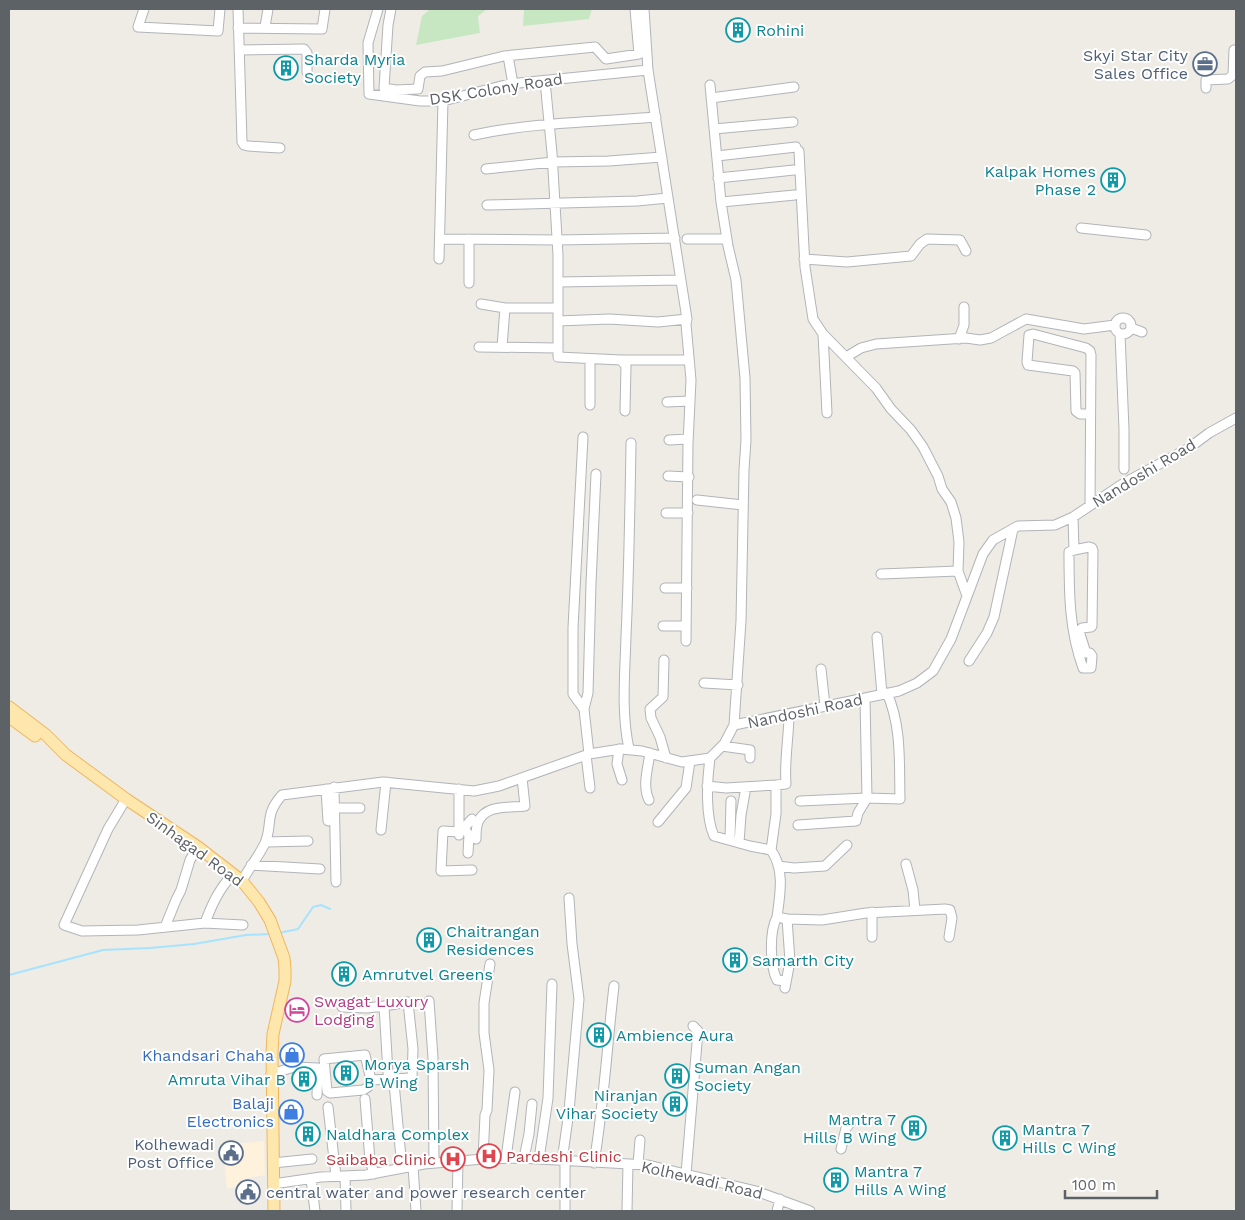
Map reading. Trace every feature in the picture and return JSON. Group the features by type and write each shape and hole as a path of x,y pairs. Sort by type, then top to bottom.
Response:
{"main road":[{"name":"Sinhagad Road","path":"9,707 46,735 66,755"},
{"name":"Sinhagad Road","path":"9,717 198,847 238,878 259,902 270,920 284,958 285,981 273,1034 274,1211"}],"street":[{"path":"144,9 138,27 218,32 220,9"},
{"path":"238,9 242,144 280,148"},
{"path":"265,27 268,9"},
{"path":"238,28 322,29 325,9"},
{"name":"DSK Colony Road","path":"378,9 368,43 369,94 443,101 513,84 648,70"},
{"path":"391,9 388,25 384,88 396,90 418,89 420,76 425,72 442,71 508,56 595,47 606,58 639,54 635,9"},
{"path":"644,9 648,70 680,280 688,319 690,401 686,641"},
{"path":"239,50 304,49 307,53 307,72"},
{"path":"1206,88 1206,80 1228,79 1233,75 1234,50"},
{"path":"508,56 513,84"},
{"path":"546,81 557,240 558,357 621,360 689,360"},
{"path":"710,85 718,178 727,239 736,280 745,378 746,440 741,621 734,725"},
{"path":"711,98 794,87"},
{"path":"439,259 443,101"},
{"path":"474,135 550,123 656,117"},
{"path":"714,129 793,122"},
{"path":"716,156 797,149 804,259 813,319 822,334 876,388 891,409 911,430 923,448 938,476 942,489 951,502 956,518 959,542 958,570 967,596"},
{"path":"486,169 553,162 609,161 662,157"},
{"path":"718,178 794,170"},
{"path":"721,202 795,194"},
{"path":"487,205 637,201 668,198"},
{"path":"1081,228 1146,235"},
{"path":"440,239 675,238"},
{"path":"468,239 469,283"},
{"path":"687,239 727,239"},
{"path":"804,259 847,262 910,256 927,239 960,240 966,251"},
{"path":"558,282 680,280"},
{"path":"481,304 505,308 558,308"},
{"path":"959,339 964,325 964,306"},
{"path":"502,347 505,308"},
{"path":"1124,469 1120,334 1116,330 1115,325 1119,318 1125,318 1129,321 1131,328"},
{"path":"558,322 609,319 658,322 688,319"},
{"path":"846,357 870,345 991,338 1026,319 1078,328 1115,325"},
{"path":"1131,328 1142,332"},
{"path":"1120,334 1125,334 1131,328"},
{"path":"822,334 828,413"},
{"path":"1090,414 1076,412 1075,374 1072,371 1028,365 1029,334 1086,348 1090,351 1091,355 1090,505"},
{"path":"479,347 558,348"},
{"path":"590,359 590,405"},
{"path":"621,360 626,366 625,411"},
{"path":"667,402 690,401"},
{"name":"Nandoshi Road","path":"710,758 722,746 734,725 888,693 917,683 933,671 952,639 982,554 993,540 1018,526 1055,525 1073,518 1124,483 1189,448 1236,418"},
{"path":"583,437 573,628 573,694 584,709"},
{"path":"669,440 688,439"},
{"path":"630,749 625,730 624,696 631,527 631,442"},
{"path":"590,788 584,709 588,693 596,474"},
{"path":"668,476 689,477"},
{"path":"696,500 743,505"},
{"path":"666,513 688,513"},
{"path":"1073,518 1074,550"},
{"path":"969,661 987,633 994,617 1013,530"},
{"path":"1089,547 1093,551 1092,626 1082,628 1079,631 1086,653 1092,656 1091,668 1083,668 1076,651 1073,634 1069,552 1074,550 1089,547"},
{"path":"881,574 958,570"},
{"path":"665,588 686,588"},
{"path":"663,626 686,626"},
{"path":"800,801 867,798 900,800 898,731 877,637"},
{"path":"664,660 663,697 650,709 651,718 660,737 666,758"},
{"path":"822,668 825,706"},
{"path":"704,683 738,685"},
{"path":"888,693 904,732"},
{"path":"798,825 856,821 858,813 867,798 866,698"},
{"path":"708,786 726,788 786,784 788,714"},
{"path":"722,746 750,750 750,758"},
{"path":"619,749 618,764 622,780"},
{"path":"204,923 213,900 223,885 238,878 251,865 266,842 270,816 275,804 282,795 386,782 474,791 498,786 587,754 619,749 650,753 682,762 710,758 708,786 710,827 714,836 771,850"},
{"path":"649,800 646,794 646,778 650,753"},
{"path":"658,822 686,788 690,761"},
{"path":"465,836 486,812 493,809 525,806 522,778"},
{"path":"382,830 386,782"},
{"path":"776,785 776,814 771,850 776,858 781,885 772,939 773,971 777,980 785,984 790,961 787,919"},
{"path":"739,843 746,787"},
{"path":"330,788 334,808 336,882"},
{"path":"328,821 330,788"},
{"path":"459,789 468,854"},
{"path":"126,799 108,828 64,925 82,931 138,930 204,923 243,925"},
{"path":"730,840 731,801"},
{"path":"334,808 360,808"},
{"path":"465,836 472,819"},
{"path":"465,836 442,831 441,871 472,870"},
{"path":"266,842 308,841"},
{"path":"778,866 794,868 825,866 847,845"},
{"path":"165,927 181,890 190,860 198,847"},
{"path":"906,864 913,890 914,910"},
{"path":"251,865 320,869"},
{"path":"565,1211 564,1161 579,999 572,944 569,898"},
{"path":"777,915 787,919 822,920 872,912 945,909 950,910 952,918 949,937"},
{"path":"872,912 872,937"},
{"path":"483,1158 485,1115 488,1110 489,1070 484,1033 484,1003 490,964"},
{"path":"539,1159 548,1098 552,984"},
{"path":"594,1162 601,1122 614,986"},
{"path":"429,1001 433,1058 434,1163"},
{"path":"342,1007 367,1008 408,1002 413,1049 412,1078 371,1080"},
{"path":"384,1006 388,1074 394,1083 402,1168"},
{"path":"686,1174 698,1031 693,1026"},
{"path":"365,1055 371,1080 368,1087 363,1090 330,1093 326,1091 324,1058 365,1055"},
{"path":"272,1074 294,1067 318,1068 317,1095"},
{"path":"506,1158 515,1092"},
{"path":"365,1099 370,1160 374,1174"},
{"path":"524,1158 532,1104"},
{"path":"328,1107 346,1211"},
{"path":"841,1149 846,1128 852,1121"},
{"path":"638,1164 640,1140"},
{"name":"Kolhewadi Road","path":"273,1184 311,1180 321,1177 374,1174 434,1163 483,1158 524,1158 648,1165 756,1191 806,1209"},
{"path":"273,1163 312,1159"},
{"path":"457,1211 458,1161"},
{"path":"627,1211 628,1164"},
{"path":"413,1166 416,1211"},
{"path":"311,1180 315,1211"},
{"path":"777,1211 780,1199"}],"shaded area":[{"path":"264,1141 265,1175 248,1178 248,1184 227,1189 223,1145"}],"green space":[{"path":"430,9 484,9 485,11 478,16 480,33 416,45 422,16"},
{"path":"524,9 592,9 589,19 523,26"}],"waterway":[{"path":"279,933 298,929 313,907 321,905 330,909"},
{"path":"9,975 103,950 194,944 246,935 272,934"}],"place":[{"name":"Rohini","path":"738,30"},
{"name":"Skyi Star City Sales Office","path":"1205,64"},
{"name":"Sharda Myria Society","path":"286,68"},
{"name":"Kalpak Homes Phase 2","path":"1113,180"},
{"name":"Chaitrangan Residences","path":"429,940"},
{"name":"Samarth City","path":"735,960"},
{"name":"Amrutvel Greens","path":"344,974"},
{"name":"Swagat Luxury Lodging","path":"297,1010"},
{"name":"Ambience Aura","path":"599,1035"},
{"name":"Khandsari Chaha","path":"292,1055"},
{"name":"Morya Sparsh B Wing","path":"346,1073"},
{"name":"Suman Angan Society","path":"677,1076"},
{"name":"Amruta Vihar B","path":"304,1079"},
{"name":"Niranjan Vihar Society","path":"675,1104"},
{"name":"Balaji Electronics","path":"291,1112"},
{"name":"Mantra 7 Hills B Wing","path":"914,1128"},
{"name":"Naldhara Complex","path":"308,1134"},
{"name":"Mantra 7 Hills C Wing","path":"1005,1138"},
{"name":"Kolhewadi Post Office","path":"231,1153"},
{"name":"Pardeshi Clinic","path":"489,1156"},
{"name":"Saibaba Clinic","path":"453,1159"},
{"name":"Mantra 7 Hills A Wing","path":"836,1180"},
{"name":"central water and power research center","path":"248,1192"}]}
